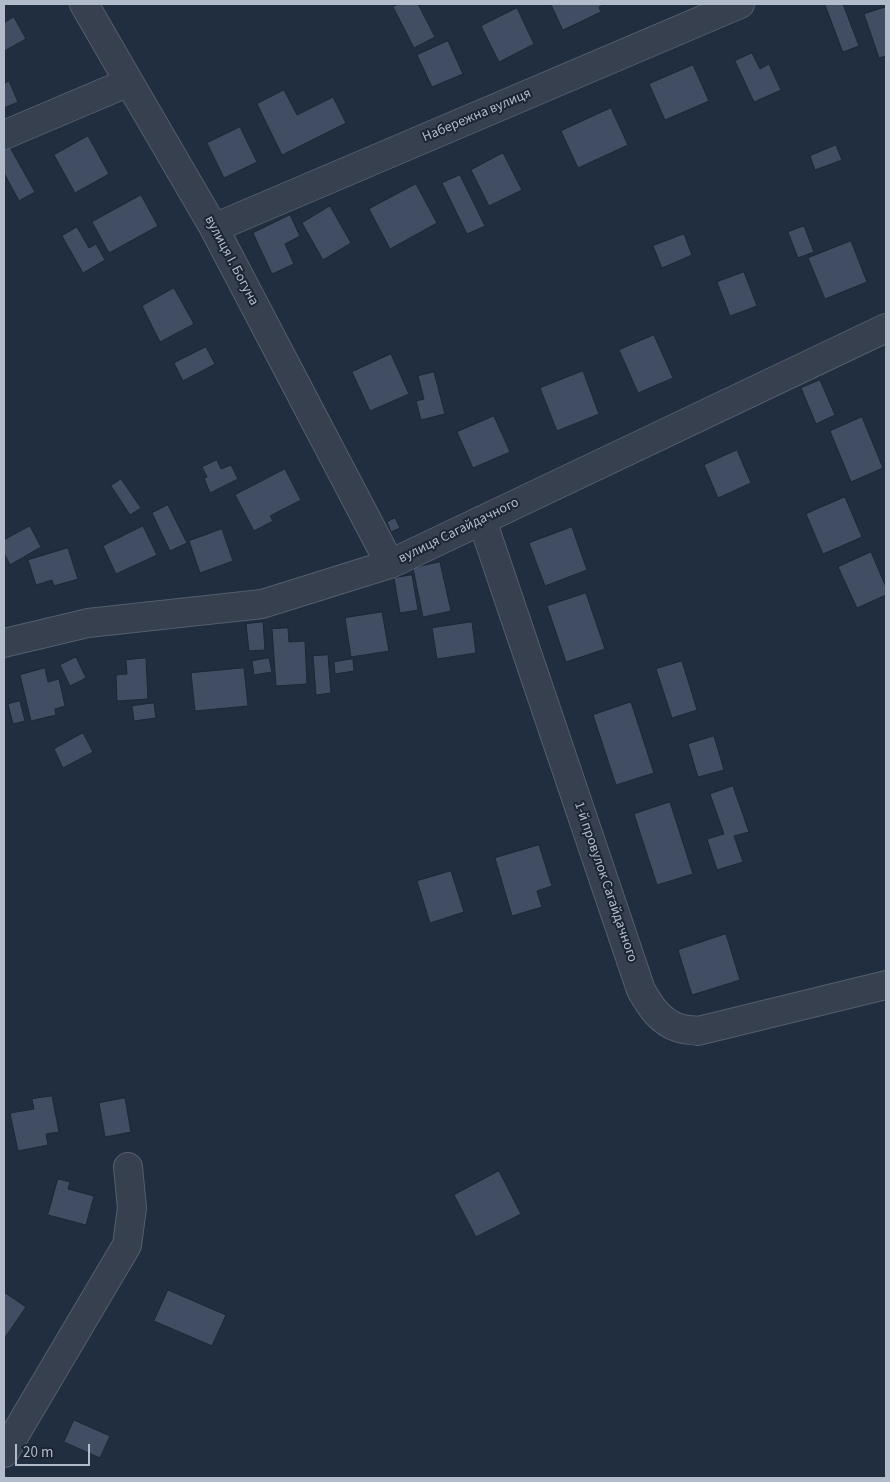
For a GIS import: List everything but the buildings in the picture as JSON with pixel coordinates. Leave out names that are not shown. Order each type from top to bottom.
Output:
[{"type":"street","name":"вулиця І. Богуна","points":[[84,4],[214,228],[390,564]]},
{"type":"street","name":"Набережна вулиця","points":[[214,228],[740,4]]},
{"type":"street","points":[[4,135],[129,82]]},
{"type":"street","name":"вулиця Сагайдачного","points":[[4,643],[88,623],[262,604],[390,564],[886,328]]},
{"type":"street","name":"1-й провулок Сагайдачного","points":[[482,520],[641,990],[650,1006],[661,1019],[678,1028],[698,1031],[886,985]]},
{"type":"street","points":[[4,1453],[127,1245],[132,1208],[128,1167]]}]
